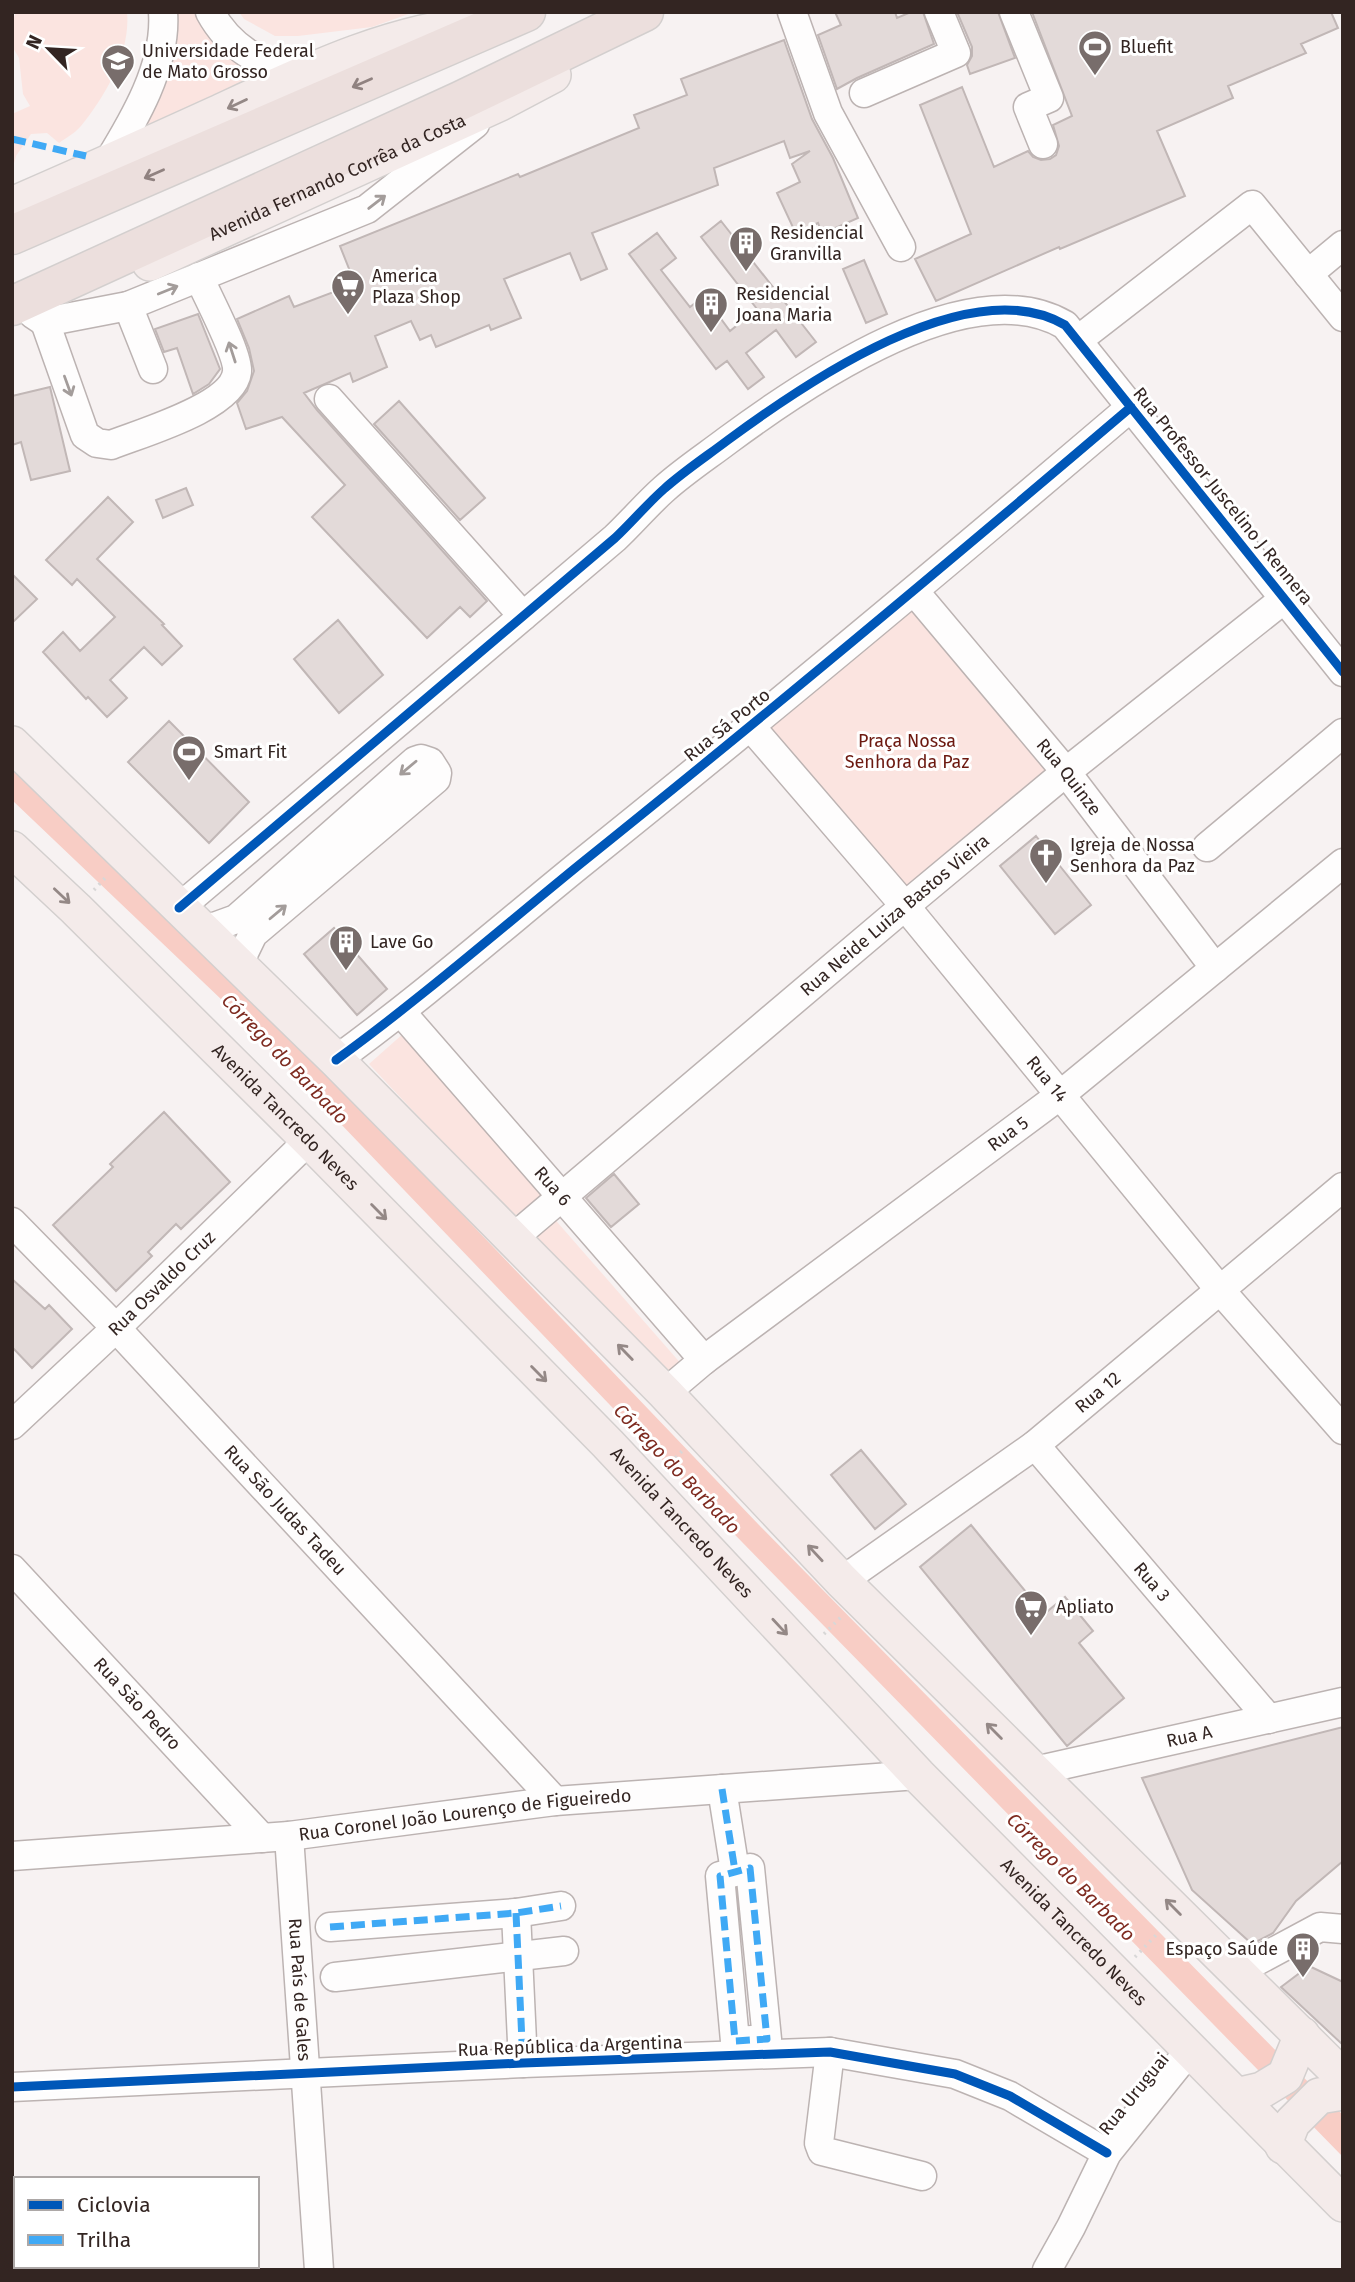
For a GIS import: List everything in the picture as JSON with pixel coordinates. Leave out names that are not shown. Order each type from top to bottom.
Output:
[{"type":"highway","name":"Avenida Fernando Corrêa da Costa","points":[[25,316],[644,12]]},
{"type":"highway","points":[[12,235],[515,17]]},
{"type":"main road","name":"Avenida Fernando Corrêa da Costa","points":[[25,316],[226,230],[500,103],[590,56],[653,12]]},
{"type":"main road","points":[[12,205],[299,76],[374,47],[418,33],[515,17]]},
{"type":"main road","points":[[12,744],[336,1060],[665,1393],[844,1597],[1035,1771],[1302,2035],[1335,2088],[1287,2135]]},
{"type":"main road","name":"Avenida Tancredo Neves","points":[[12,849],[309,1140],[608,1444],[918,1775],[1189,2050],[1261,2087],[1287,2135],[1343,2204]]},
{"type":"main road","points":[[1261,2087],[1302,2035]]},
{"type":"street","points":[[107,164],[129,128],[155,64],[163,12]]},
{"type":"street","points":[[210,12],[228,38],[244,53],[269,66],[299,76]]},
{"type":"street","points":[[792,12],[828,113],[901,247]]},
{"type":"street","points":[[864,93],[956,53],[939,12]]},
{"type":"street","points":[[1014,12],[1049,98],[1028,107],[1043,144]]},
{"type":"street","points":[[199,277],[231,347],[237,371],[230,389],[204,408],[111,445],[97,443],[85,435],[25,316],[128,306],[199,277],[368,209],[500,103]]},
{"type":"street","points":[[1078,340],[1252,205],[1343,317]]},
{"type":"street","points":[[1308,274],[1343,245]]},
{"type":"street","points":[[128,306],[153,369]]},
{"type":"street","name":"Rua Professor Juscelino J Rennera","points":[[191,919],[523,616],[615,538],[665,489],[708,455],[820,376],[892,339],[979,311],[1018,309],[1044,314],[1065,325],[1343,672]]},
{"type":"street","points":[[329,398],[523,616]]},
{"type":"street","name":"Rua Sá Porto","points":[[336,1060],[401,1013],[488,939],[751,727],[1131,407]]},
{"type":"street","name":"Rua Quinze","points":[[914,592],[1066,772],[1214,968]]},
{"type":"street","name":"Rua Neide Luiza Bastos Vieira","points":[[513,1238],[1066,772],[1284,598]]},
{"type":"street","name":"Rua 14","points":[[751,727],[905,906],[1220,1290],[1343,1430]]},
{"type":"street","points":[[1207,847],[1343,733]]},
{"type":"street","points":[[191,919],[236,919],[415,761],[421,759],[430,762],[437,773],[436,779],[253,934],[239,965]]},
{"type":"street","name":"Rua 5","points":[[665,1393],[704,1360],[1059,1096],[1343,863]]},
{"type":"street","name":"Rua 6","points":[[401,1013],[704,1360]]},
{"type":"street","name":"Rua Osvaldo Cruz","points":[[12,1425],[309,1140]]},
{"type":"street","name":"Rua 12","points":[[844,1597],[1035,1445],[1343,1187]]},
{"type":"street","name":"Rua São Judas Tadeu","points":[[12,1222],[116,1328],[555,1801]]},
{"type":"street","name":"Rua 3","points":[[1035,1445],[1269,1719]]},
{"type":"street","name":"Rua São Pedro","points":[[12,1569],[276,1837]]},
{"type":"street","name":"Rua A","points":[[1035,1771],[1343,1702]]},
{"type":"street","name":"Rua Coronel João Lourenço de Figueiredo","points":[[12,1856],[276,1837],[555,1801],[918,1775]]},
{"type":"street","points":[[722,1789],[735,1871]]},
{"type":"street","name":"Rua País de Gales","points":[[276,1837],[305,2074],[319,2270]]},
{"type":"street","points":[[750,1868],[767,2039],[735,2041],[720,1875],[735,1871],[750,1868]]},
{"type":"street","points":[[330,1927],[516,1913],[561,1906]]},
{"type":"street","points":[[516,1913],[523,2063]]},
{"type":"street","points":[[1238,1971],[1320,1927],[1343,1929]]},
{"type":"street","points":[[335,1977],[564,1951]]},
{"type":"street","name":"Rua Uruguai","points":[[1055,2266],[1107,2153],[1189,2050]]},
{"type":"street","points":[[830,2052],[819,2143],[822,2151],[922,2176]]},
{"type":"street","name":"Rua República da Argentina","points":[[12,2087],[523,2063],[830,2052],[955,2074],[1010,2096],[1107,2153]]},
{"type":"path","points":[[663,1471],[686,1447]]},
{"type":"path","points":[[821,1637],[844,1597]]},
{"type":"path","points":[[1140,1951],[1163,1927]]},
{"type":"green space","points":[[16,12],[127,12],[127,27],[121,58],[99,102],[81,126],[59,143],[47,133],[31,134],[16,156],[12,170],[12,114],[30,106],[23,94],[19,58],[12,46],[12,23]]},
{"type":"green space","points":[[173,12],[195,12],[223,50],[262,77],[136,146],[166,82],[173,51]]},
{"type":"green space","points":[[239,12],[414,12],[372,27],[298,36],[275,36],[244,19]]},
{"type":"green space","name":"Praça Nossa Senhora da Paz","points":[[911,602],[1054,774],[904,900],[761,728]]},
{"type":"green space","points":[[404,1033],[541,1196],[513,1217],[369,1064]]},
{"type":"green space","points":[[551,1215],[683,1366],[665,1380],[521,1238]]},
{"type":"water","name":"Córrego do Barbado","points":[[12,759],[348,1095],[759,1525],[1282,2057],[1343,2115],[1343,2157],[699,1498],[223,1001],[12,800]]},
{"type":"building","points":[[835,12],[895,12],[897,18],[911,12],[923,12],[934,44],[837,89],[818,35],[841,25]]},
{"type":"building","points":[[957,12],[998,12],[1015,58],[970,74],[967,65],[972,56],[972,47]]},
{"type":"building","points":[[1032,12],[1331,12],[1338,28],[1301,44],[1306,53],[1228,86],[1233,98],[1157,131],[1185,196],[936,301],[915,259],[971,234],[920,105],[962,87],[994,167],[1028,151],[1041,160],[1056,155],[1059,146],[1053,125],[1072,116]]},
{"type":"building","points":[[784,40],[812,119],[833,158],[858,218],[822,234],[818,223],[796,234],[777,193],[800,182],[792,164],[810,151],[790,158],[784,141],[714,168],[718,185],[592,233],[607,269],[581,280],[570,253],[504,279],[521,318],[491,330],[489,325],[436,347],[431,335],[420,340],[411,321],[375,336],[387,367],[353,382],[350,373],[304,393],[487,601],[470,617],[460,607],[427,638],[312,517],[345,485],[282,417],[246,429],[237,403],[247,391],[254,371],[249,348],[237,319],[289,296],[294,307],[355,284],[340,246],[639,128],[634,115],[687,95],[681,79]]},
{"type":"building","points":[[721,221],[816,342],[796,357],[776,330],[746,353],[764,377],[748,389],[727,361],[716,369],[629,254],[657,233],[676,258],[661,270],[690,307],[704,296],[730,331],[757,309],[701,237]]},
{"type":"building","points":[[864,260],[887,314],[866,323],[843,269]]},
{"type":"building","points":[[198,314],[220,369],[209,384],[193,394],[177,348],[164,352],[155,329]]},
{"type":"building","points":[[50,387],[70,471],[31,480],[21,442],[12,445],[12,396]]},
{"type":"building","points":[[399,401],[485,498],[460,520],[374,424]]},
{"type":"building","points":[[186,488],[193,505],[163,518],[156,500]]},
{"type":"building","points":[[108,497],[133,522],[97,559],[164,624],[162,625],[182,646],[162,665],[144,647],[110,680],[127,698],[107,717],[88,697],[86,699],[43,652],[63,632],[80,651],[115,617],[77,579],[72,585],[46,560]]},
{"type":"building","points":[[12,574],[37,599],[12,623]]},
{"type":"building","points":[[338,620],[383,675],[339,713],[294,659]]},
{"type":"building","name":"Smart Fit","points":[[169,721],[249,802],[209,843],[128,762]]},
{"type":"building","name":"Igreja de Nossa Senhora da Paz","points":[[1036,836],[1091,905],[1055,934],[1000,866]]},
{"type":"building","name":"Lave Go","points":[[334,928],[387,989],[357,1015],[304,954]]},
{"type":"building","points":[[164,1112],[230,1182],[181,1229],[176,1224],[148,1252],[152,1256],[116,1291],[53,1225],[113,1167],[110,1164]]},
{"type":"building","points":[[614,1174],[639,1204],[611,1227],[586,1198]]},
{"type":"building","points":[[12,1279],[45,1309],[49,1305],[72,1329],[32,1368],[12,1347]]},
{"type":"building","points":[[861,1450],[906,1504],[875,1529],[831,1475]]},
{"type":"building","name":"Apliato","points":[[971,1525],[1044,1614],[1065,1597],[1093,1631],[1079,1643],[1124,1698],[1067,1746],[920,1567]]},
{"type":"building","points":[[1343,1727],[1343,1861],[1296,1901],[1273,1933],[1252,1944],[1192,1890],[1142,1778]]},
{"type":"building","points":[[1309,1966],[1343,1982],[1343,2045],[1281,1987]]},
{"type":"marked path","points":[[12,139],[86,156]]},
{"type":"marked path","points":[[722,1789],[735,1871]]},
{"type":"marked path","points":[[750,1868],[767,2039],[735,2041],[720,1876],[750,1868]]},
{"type":"marked path","points":[[330,1927],[516,1913],[561,1906]]},
{"type":"marked path","points":[[516,1913],[523,2063]]},
{"type":"cycle path","points":[[179,908],[615,538],[672,482],[696,464],[760,417],[843,364],[889,340],[936,322],[983,311],[1026,312],[1065,325],[1343,672]]},
{"type":"cycle path","points":[[336,1060],[428,989],[788,695],[1131,407]]},
{"type":"cycle path","points":[[12,2087],[523,2063],[830,2052],[955,2074],[1010,2096],[1107,2153]]},
{"type":"place","name":"Bluefit","points":[[1095,77]]},
{"type":"place","name":"Universidade Federal de Mato Grosso","points":[[118,91]]},
{"type":"place","name":"Residencial Granvilla","points":[[746,273]]},
{"type":"place","name":"America Plaza Shop","points":[[348,316]]},
{"type":"place","name":"Residencial Joana Maria","points":[[711,334]]},
{"type":"place","name":"Smart Fit","points":[[189,782]]},
{"type":"place","name":"Igreja de Nossa Senhora da Paz","points":[[1046,885]]},
{"type":"place","name":"Lave Go","points":[[346,972]]},
{"type":"place","name":"Apliato","points":[[1031,1637]]},
{"type":"place","name":"Espaço Saúde","points":[[1303,1979]]}]
